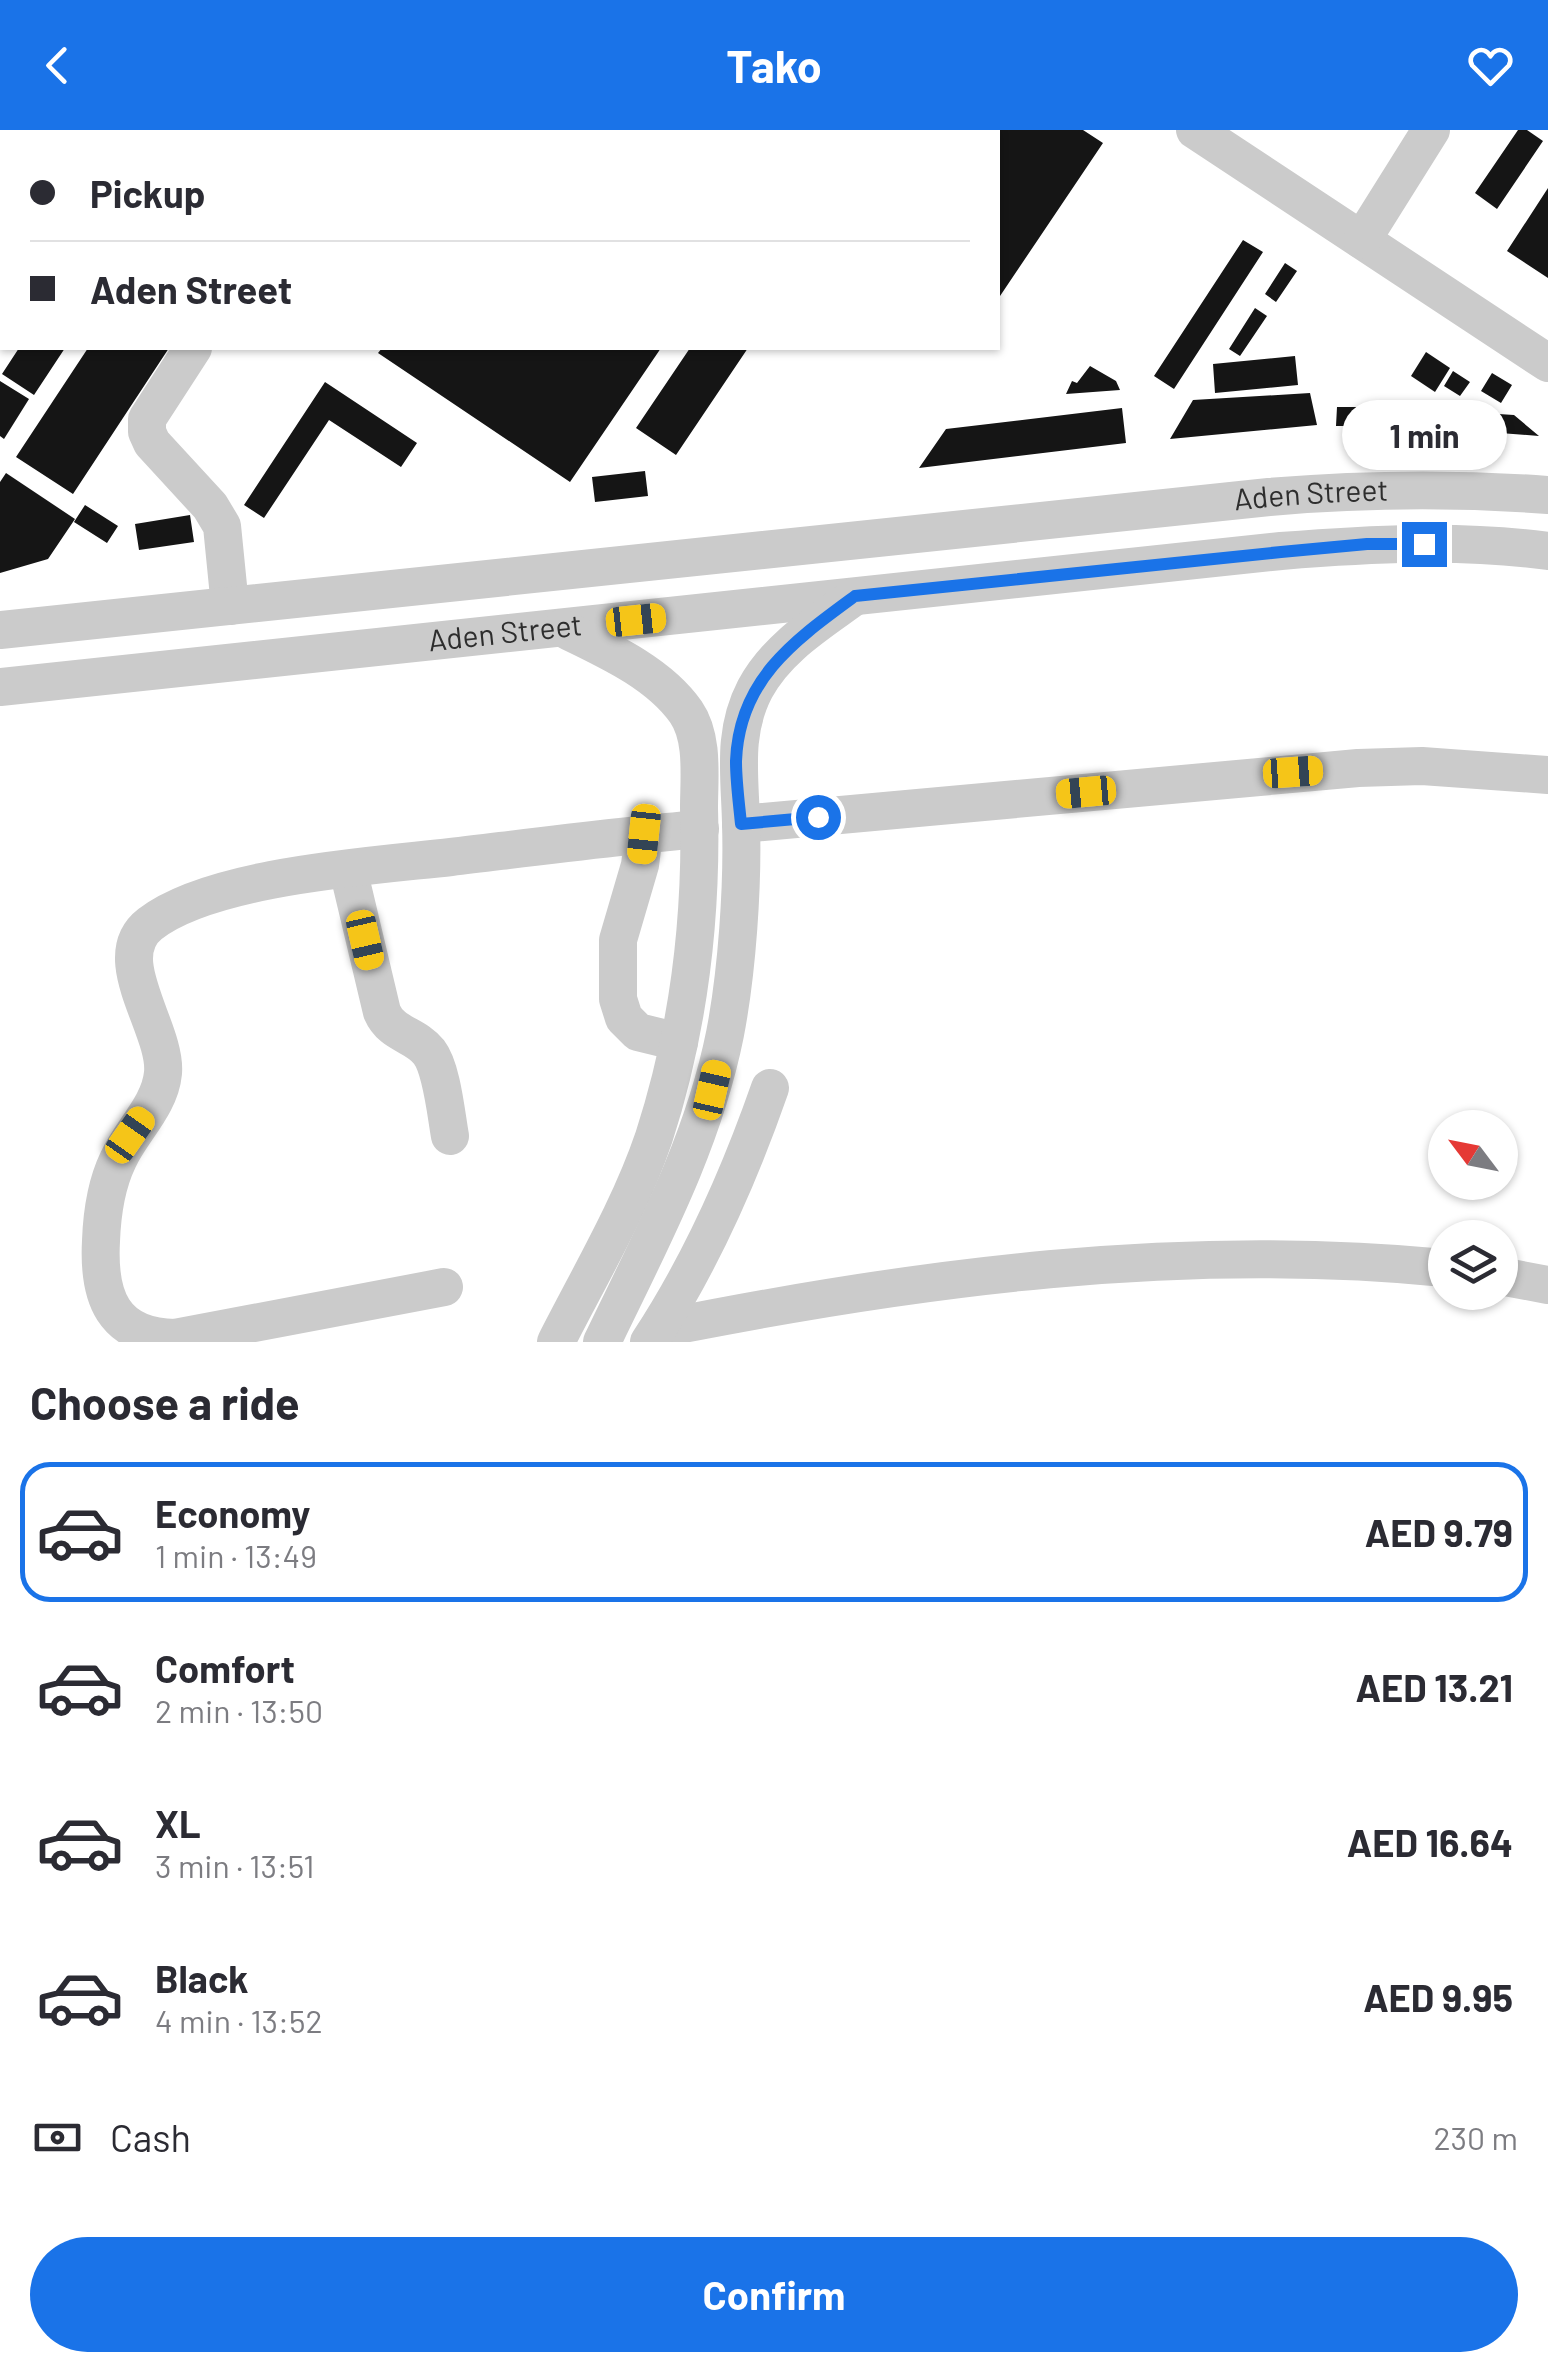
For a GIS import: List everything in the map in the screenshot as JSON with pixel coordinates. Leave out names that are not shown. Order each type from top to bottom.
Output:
[{"type":"street","points":[[1196,130],[1548,363]]},
{"type":"street","points":[[1362,240],[1431,130]]},
{"type":"street","points":[[193,350],[147,419],[147,432],[152,443],[210,506],[222,526],[230,606]]},
{"type":"street","name":"Aden Street","points":[[0,630],[1268,497],[1462,488],[1548,495]]},
{"type":"street","name":"Aden Street","points":[[0,687],[1367,544],[1453,544],[1548,551]]},
{"type":"street","points":[[602,1342],[679,1183],[712,1090],[733,976],[741,824],[736,760],[743,721],[755,690],[774,662],[798,638],[855,596]]},
{"type":"street","points":[[556,1342],[653,1138],[679,1042],[693,956],[700,829],[697,733],[686,712],[666,690],[620,657],[562,628]]},
{"type":"street","points":[[741,824],[1358,768],[1470,768],[1548,775]]},
{"type":"street","points":[[444,1287],[175,1338],[160,1338],[130,1327],[111,1309],[100,1282],[107,1189],[130,1135],[156,1099],[163,1072],[160,1044],[134,968],[140,935],[158,919],[228,891],[348,869],[700,829]]},
{"type":"street","points":[[644,834],[640,864],[618,940],[618,999],[624,1018],[638,1032],[679,1042]]},
{"type":"street","points":[[348,869],[382,1012],[392,1029],[422,1046],[432,1057],[450,1136]]},
{"type":"street","points":[[653,1335],[704,1249],[732,1189],[770,1088]]},
{"type":"street","points":[[653,1335],[873,1288],[1092,1266],[1239,1258],[1361,1260],[1428,1266]]},
{"type":"street","points":[[1518,1280],[1548,1286]]},
{"type":"building","points":[[1000,130],[1083,130],[1103,143],[1000,296]]},
{"type":"building","points":[[1518,130],[1527,130],[1543,141],[1497,209],[1475,193]]},
{"type":"building","points":[[1548,188],[1548,278],[1507,251]]},
{"type":"building","points":[[1243,240],[1263,252],[1174,389],[1154,376]]},
{"type":"building","points":[[1285,263],[1297,271],[1276,302],[1265,294]]},
{"type":"building","points":[[1255,308],[1267,316],[1240,356],[1229,349]]},
{"type":"building","points":[[18,350],[64,350],[34,395],[2,374]]},
{"type":"building","points":[[87,350],[168,350],[73,494],[16,457]]},
{"type":"building","points":[[380,350],[660,350],[570,482],[378,353]]},
{"type":"building","points":[[689,350],[747,350],[676,455],[636,428]]},
{"type":"building","points":[[1426,352],[1450,368],[1435,392],[1411,376]]},
{"type":"building","points":[[1295,356],[1298,385],[1215,393],[1213,364]]},
{"type":"building","points":[[1090,366],[1116,381],[1120,390],[1066,394],[1072,381],[1077,383]]},
{"type":"building","points":[[1453,371],[1470,382],[1460,396],[1444,386]]},
{"type":"building","points":[[1492,373],[1512,385],[1501,403],[1481,391]]},
{"type":"building","points":[[0,381],[29,399],[4,439],[0,436]]},
{"type":"building","points":[[325,382],[417,443],[401,467],[329,420],[264,518],[244,505]]},
{"type":"building","points":[[1310,393],[1317,425],[1170,439],[1193,400]]},
{"type":"building","points":[[1418,404],[1419,420],[1402,421],[1400,406]]},
{"type":"building","points":[[1337,407],[1366,407],[1366,426],[1336,426]]},
{"type":"building","points":[[1122,408],[1126,443],[919,468],[946,429]]},
{"type":"building","points":[[1421,409],[1514,415],[1539,436],[1422,427]]},
{"type":"building","points":[[645,471],[648,496],[595,502],[592,477]]},
{"type":"building","points":[[6,473],[75,519],[48,559],[0,573],[0,482]]},
{"type":"building","points":[[85,505],[118,526],[107,543],[74,522]]},
{"type":"building","points":[[190,515],[194,542],[139,550],[135,524]]},
{"type":"route","points":[[818,817],[741,824],[736,760],[743,721],[755,690],[774,662],[798,638],[855,596],[1367,544],[1424,544]]}]
